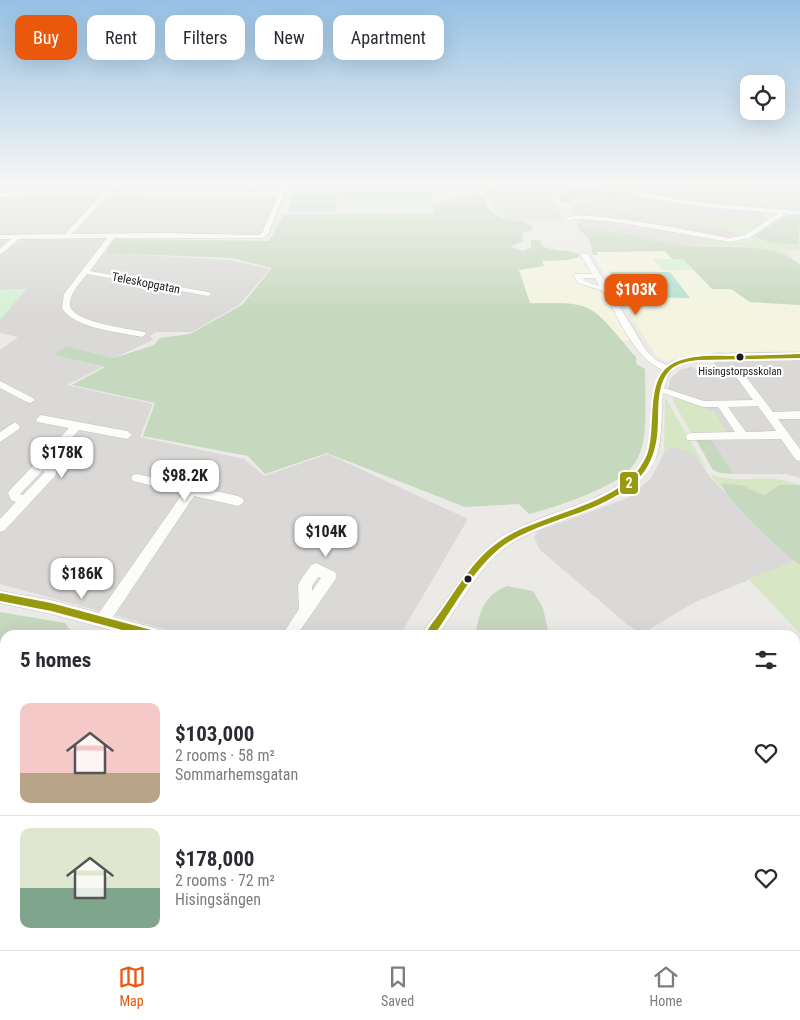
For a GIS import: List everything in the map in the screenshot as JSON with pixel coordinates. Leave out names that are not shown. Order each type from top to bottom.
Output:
[{"type":"street","points":[[66,236],[74,227]]},
{"type":"street","points":[[0,237],[264,236],[268,227]]},
{"type":"street","points":[[655,227],[730,240],[747,237],[762,227]]},
{"type":"street","points":[[112,236],[66,300],[66,310],[71,315],[86,321],[142,334]]},
{"type":"street","points":[[0,253],[17,237]]},
{"type":"street","points":[[584,254],[643,352],[653,362],[668,369]]},
{"type":"street","name":"Teleskopgatan","points":[[85,272],[208,294]]},
{"type":"street","points":[[597,276],[578,276],[582,283],[606,290]]},
{"type":"street","points":[[433,630],[499,545],[544,522],[616,494],[629,486],[650,460],[655,436],[660,384],[662,375],[668,369],[687,360],[710,357],[800,356]]},
{"type":"street","points":[[736,370],[800,457]]},
{"type":"street","points":[[0,384],[30,400]]},
{"type":"street","points":[[666,391],[700,403],[760,403]]},
{"type":"street","points":[[721,404],[743,436]]},
{"type":"street","points":[[770,416],[800,415]]},
{"type":"street","points":[[40,419],[127,436]]},
{"type":"street","points":[[0,438],[15,426]]},
{"type":"street","points":[[0,527],[26,500],[15,497],[14,492],[78,426]]},
{"type":"street","points":[[691,437],[784,435]]},
{"type":"street","points":[[137,478],[238,501]]},
{"type":"street","points":[[103,620],[191,490]]},
{"type":"street","points":[[0,597],[103,620],[138,630]]},
{"type":"street","points":[[292,630],[306,610]]},
{"type":"shaded area","points":[[0,227],[273,227],[269,236],[117,234],[104,253],[230,260],[270,269],[239,305],[192,332],[156,332],[150,336],[153,340],[114,358],[66,346],[55,355],[103,367],[67,385],[153,404],[140,437],[244,459],[264,476],[328,454],[468,519],[403,630],[169,630],[0,584],[0,350],[18,337],[0,333],[0,320],[26,289],[0,290]]},
{"type":"shaded area","points":[[276,227],[533,227],[532,230],[522,233],[523,241],[510,247],[523,251],[531,248],[531,240],[540,240],[542,246],[546,248],[578,254],[579,257],[568,260],[542,261],[544,266],[519,270],[530,303],[561,303],[577,305],[591,310],[608,325],[636,357],[636,364],[645,369],[644,434],[637,460],[622,476],[597,490],[529,514],[519,504],[465,507],[327,453],[265,474],[248,456],[143,436],[155,403],[72,385],[105,367],[54,355],[66,346],[114,358],[154,345],[160,338],[190,334],[242,305],[272,268],[232,258],[105,253],[114,239],[269,241]]},
{"type":"shaded area","points":[[646,227],[710,239],[710,241],[679,245],[630,235],[578,228]]},
{"type":"shaded area","points":[[659,227],[726,227],[745,235],[733,239]]},
{"type":"shaded area","points":[[767,227],[800,227],[799,244],[770,243],[754,236]]},
{"type":"shaded area","points":[[578,228],[625,234],[681,245],[743,247],[775,252],[788,257],[800,265],[800,305],[750,302],[731,289],[712,289],[683,259],[672,259],[665,251],[597,252],[597,255],[593,255],[589,239]]},
{"type":"shaded area","name":"Hisingstorpsskolan","points":[[665,251],[683,259],[712,289],[731,289],[750,302],[800,305],[800,351],[717,352],[666,361],[656,356],[593,255],[597,255],[596,252]]},
{"type":"shaded area","points":[[579,257],[586,263],[582,264],[584,268],[590,269],[593,273],[577,274],[583,285],[604,293],[632,340],[619,340],[569,304],[530,303],[519,270],[544,266],[542,261],[568,260]]},
{"type":"shaded area","points":[[800,360],[800,478],[786,474],[734,474],[711,439],[730,438],[714,412],[707,411],[699,401],[668,389],[670,379],[680,370],[691,367],[700,371],[711,369],[716,361]]},
{"type":"shaded area","points":[[695,438],[711,439],[734,474],[720,473],[713,470]]},
{"type":"shaded area","points":[[671,447],[690,451],[696,456],[710,477],[794,561],[693,603],[648,630],[636,630],[539,549],[534,536],[539,531],[630,497],[651,478],[664,453]]},
{"type":"shaded area","points":[[721,483],[741,485],[764,495],[779,485],[800,485],[800,565],[743,512],[724,490]]},
{"type":"shaded area","points":[[507,586],[533,591],[543,608],[548,630],[476,630],[484,605],[499,590]]},
{"type":"shaded area","points":[[0,612],[65,623],[70,630],[0,630]]},
{"type":"green space","points":[[715,227],[757,227],[745,235]]},
{"type":"green space","points":[[754,236],[760,240],[800,243],[800,250],[786,251],[793,258],[745,247],[679,245],[710,241],[710,239],[733,242],[746,241]]},
{"type":"green space","points":[[653,259],[683,259],[693,270],[662,270]]},
{"type":"green space","points":[[610,272],[670,272],[690,298],[624,297]]},
{"type":"green space","points":[[26,289],[0,320],[0,290]]},
{"type":"green space","points":[[676,396],[703,406],[707,411],[714,412],[728,435],[698,435],[691,433],[673,401],[672,398]]},
{"type":"green space","points":[[665,397],[708,471],[696,457],[682,449],[672,447],[664,453]]},
{"type":"green space","points":[[709,473],[724,478],[777,479],[800,485],[779,485],[764,495],[741,485],[721,483],[722,488]]},
{"type":"green space","points":[[794,561],[800,565],[800,630],[797,630],[748,579]]},
{"type":"transit line","name":"2","points":[[432,630],[472,573],[502,543],[534,526],[587,507],[619,490],[634,479],[645,466],[651,452],[657,394],[660,381],[670,367],[698,358],[800,356]]},
{"type":"transit line","name":"2","points":[[0,597],[51,607],[136,630]]},
{"type":"place","name":"Hisingstorpsskolan","points":[[740,357]]}]
